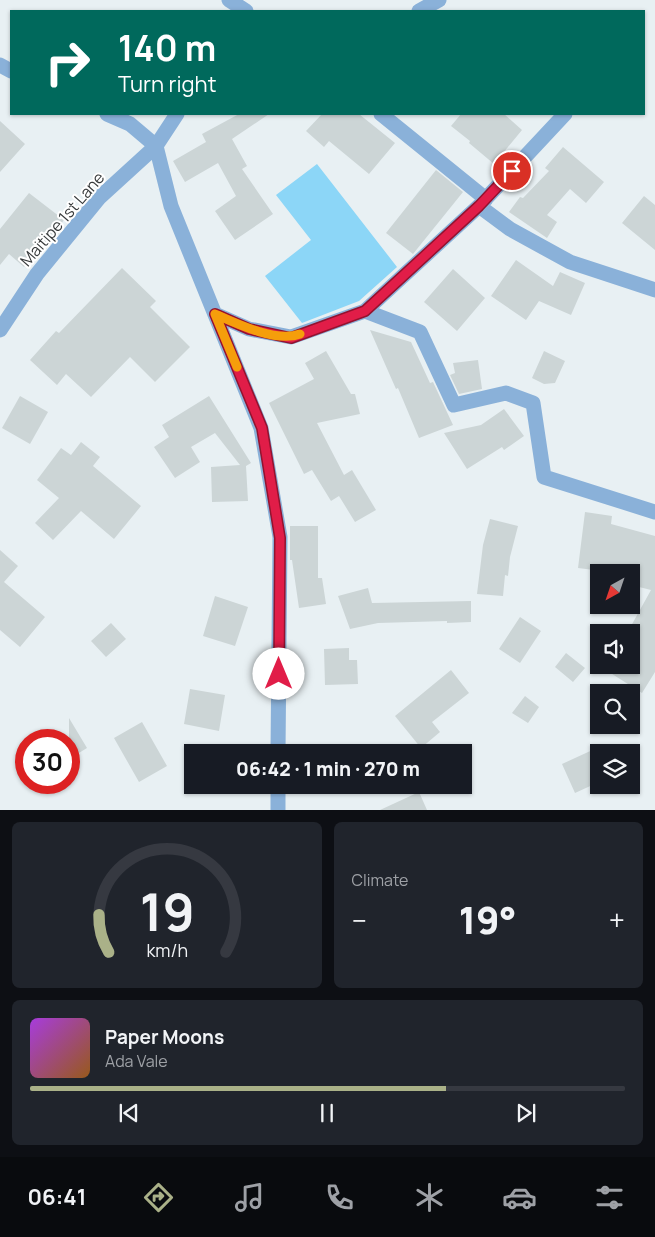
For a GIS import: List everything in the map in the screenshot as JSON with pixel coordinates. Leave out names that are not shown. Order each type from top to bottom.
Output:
[{"type":"street","points":[[228,0],[245,8]]},
{"type":"street","points":[[421,10],[439,0]]},
{"type":"street","points":[[110,115],[130,124],[156,146],[171,206],[262,428],[280,538],[278,744]]},
{"type":"street","name":"Maitipe 1st Lane","points":[[0,330],[37,274],[99,198],[156,146],[176,115]]},
{"type":"street","points":[[382,115],[510,229],[570,262],[655,290]]},
{"type":"street","points":[[215,314],[249,329],[291,338],[365,311],[482,203],[564,115]]},
{"type":"street","points":[[365,311],[420,332],[454,405],[506,393],[533,403],[544,477],[655,512]]},
{"type":"street","points":[[278,794],[278,810]]},
{"type":"shaded area","points":[[317,164],[397,267],[359,301],[302,323],[265,276],[311,240],[276,195]]},
{"type":"building","points":[[237,115],[268,115],[232,139],[247,166],[242,169],[273,214],[235,240],[215,211],[236,196],[218,163],[185,182],[173,161],[206,142],[202,134]]},
{"type":"building","points":[[321,115],[360,115],[395,143],[369,174],[329,141],[324,147],[306,131]]},
{"type":"building","points":[[460,115],[505,115],[522,130],[494,164],[451,126]]},
{"type":"building","points":[[0,121],[25,144],[0,172]]},
{"type":"building","points":[[563,147],[604,182],[586,203],[570,189],[547,215],[557,222],[547,238],[509,212],[520,197],[523,198],[549,171],[545,168]]},
{"type":"building","points":[[436,170],[463,192],[413,254],[386,233]]},
{"type":"building","points":[[29,193],[64,220],[24,267],[9,254],[0,265],[0,229]]},
{"type":"building","points":[[644,196],[655,205],[655,250],[622,223]]},
{"type":"building","points":[[516,260],[553,286],[560,272],[585,283],[571,315],[539,301],[526,320],[491,296]]},
{"type":"building","points":[[122,268],[156,301],[150,307],[190,347],[155,382],[130,357],[91,397],[66,374],[57,385],[30,360],[56,331],[59,333]]},
{"type":"building","points":[[453,269],[485,298],[457,331],[424,302]]},
{"type":"building","points":[[370,330],[411,342],[430,383],[433,382],[453,425],[419,438],[398,388],[396,389]]},
{"type":"building","points":[[326,351],[351,394],[355,394],[360,414],[317,423],[344,475],[352,470],[376,510],[355,522],[339,496],[331,501],[312,470],[304,474],[269,403],[314,379],[305,363]]},
{"type":"building","points":[[544,351],[565,361],[555,383],[544,384],[532,378]]},
{"type":"building","points":[[478,360],[482,389],[459,394],[450,375],[455,373],[453,363]]},
{"type":"building","points":[[20,396],[48,412],[30,444],[2,428]]},
{"type":"building","points":[[209,396],[251,463],[246,466],[248,501],[212,502],[211,467],[240,465],[215,433],[191,447],[200,462],[175,478],[154,447],[169,437],[162,425]]},
{"type":"building","points":[[504,409],[524,436],[504,450],[502,447],[467,469],[444,433],[481,425]]},
{"type":"building","points":[[81,442],[100,457],[93,466],[141,506],[114,539],[81,511],[53,540],[35,523],[59,498],[37,480],[61,448],[71,455]]},
{"type":"building","points":[[585,512],[612,516],[611,524],[655,536],[655,672],[642,693],[640,692],[640,684],[628,684],[612,674],[640,674],[640,624],[632,624],[638,614],[640,614],[640,610],[651,590],[640,587],[640,564],[590,564],[590,570],[578,568]]},
{"type":"building","points":[[490,519],[518,526],[510,557],[508,576],[505,575],[503,596],[477,594],[483,545]]},
{"type":"building","points":[[290,526],[318,526],[318,578],[322,578],[326,604],[299,608],[292,560],[290,560]]},
{"type":"building","points":[[0,550],[18,566],[4,582],[45,617],[20,647],[0,630]]},
{"type":"building","points":[[368,588],[372,603],[471,601],[471,622],[378,623],[350,629],[338,596]]},
{"type":"building","points":[[215,596],[248,607],[235,646],[203,636]]},
{"type":"building","points":[[520,617],[541,631],[520,663],[499,649]]},
{"type":"building","points":[[111,623],[126,639],[106,657],[91,641]]},
{"type":"building","points":[[349,648],[349,660],[357,660],[358,684],[325,685],[324,649]]},
{"type":"building","points":[[566,653],[585,668],[573,682],[555,667]]},
{"type":"building","points":[[451,670],[469,693],[432,722],[440,732],[426,744],[418,744],[395,716]]},
{"type":"building","points":[[190,689],[225,695],[219,731],[184,724]]},
{"type":"building","points":[[525,696],[539,707],[528,723],[512,713]]},
{"type":"building","points":[[69,718],[76,729],[69,729]]},
{"type":"building","points":[[142,722],[167,766],[139,782],[114,738]]},
{"type":"building","points":[[80,736],[87,748],[80,752]]},
{"type":"building","points":[[590,751],[590,786],[575,793],[562,764]]},
{"type":"building","points":[[415,794],[420,794],[427,810],[380,810]]},
{"type":"slow traffic","points":[[237,367],[215,314],[249,329],[291,338],[300,334]]},
{"type":"route","points":[[279,674],[280,538],[262,428],[215,314],[249,329],[291,338],[365,311],[479,206],[512,171]]}]
